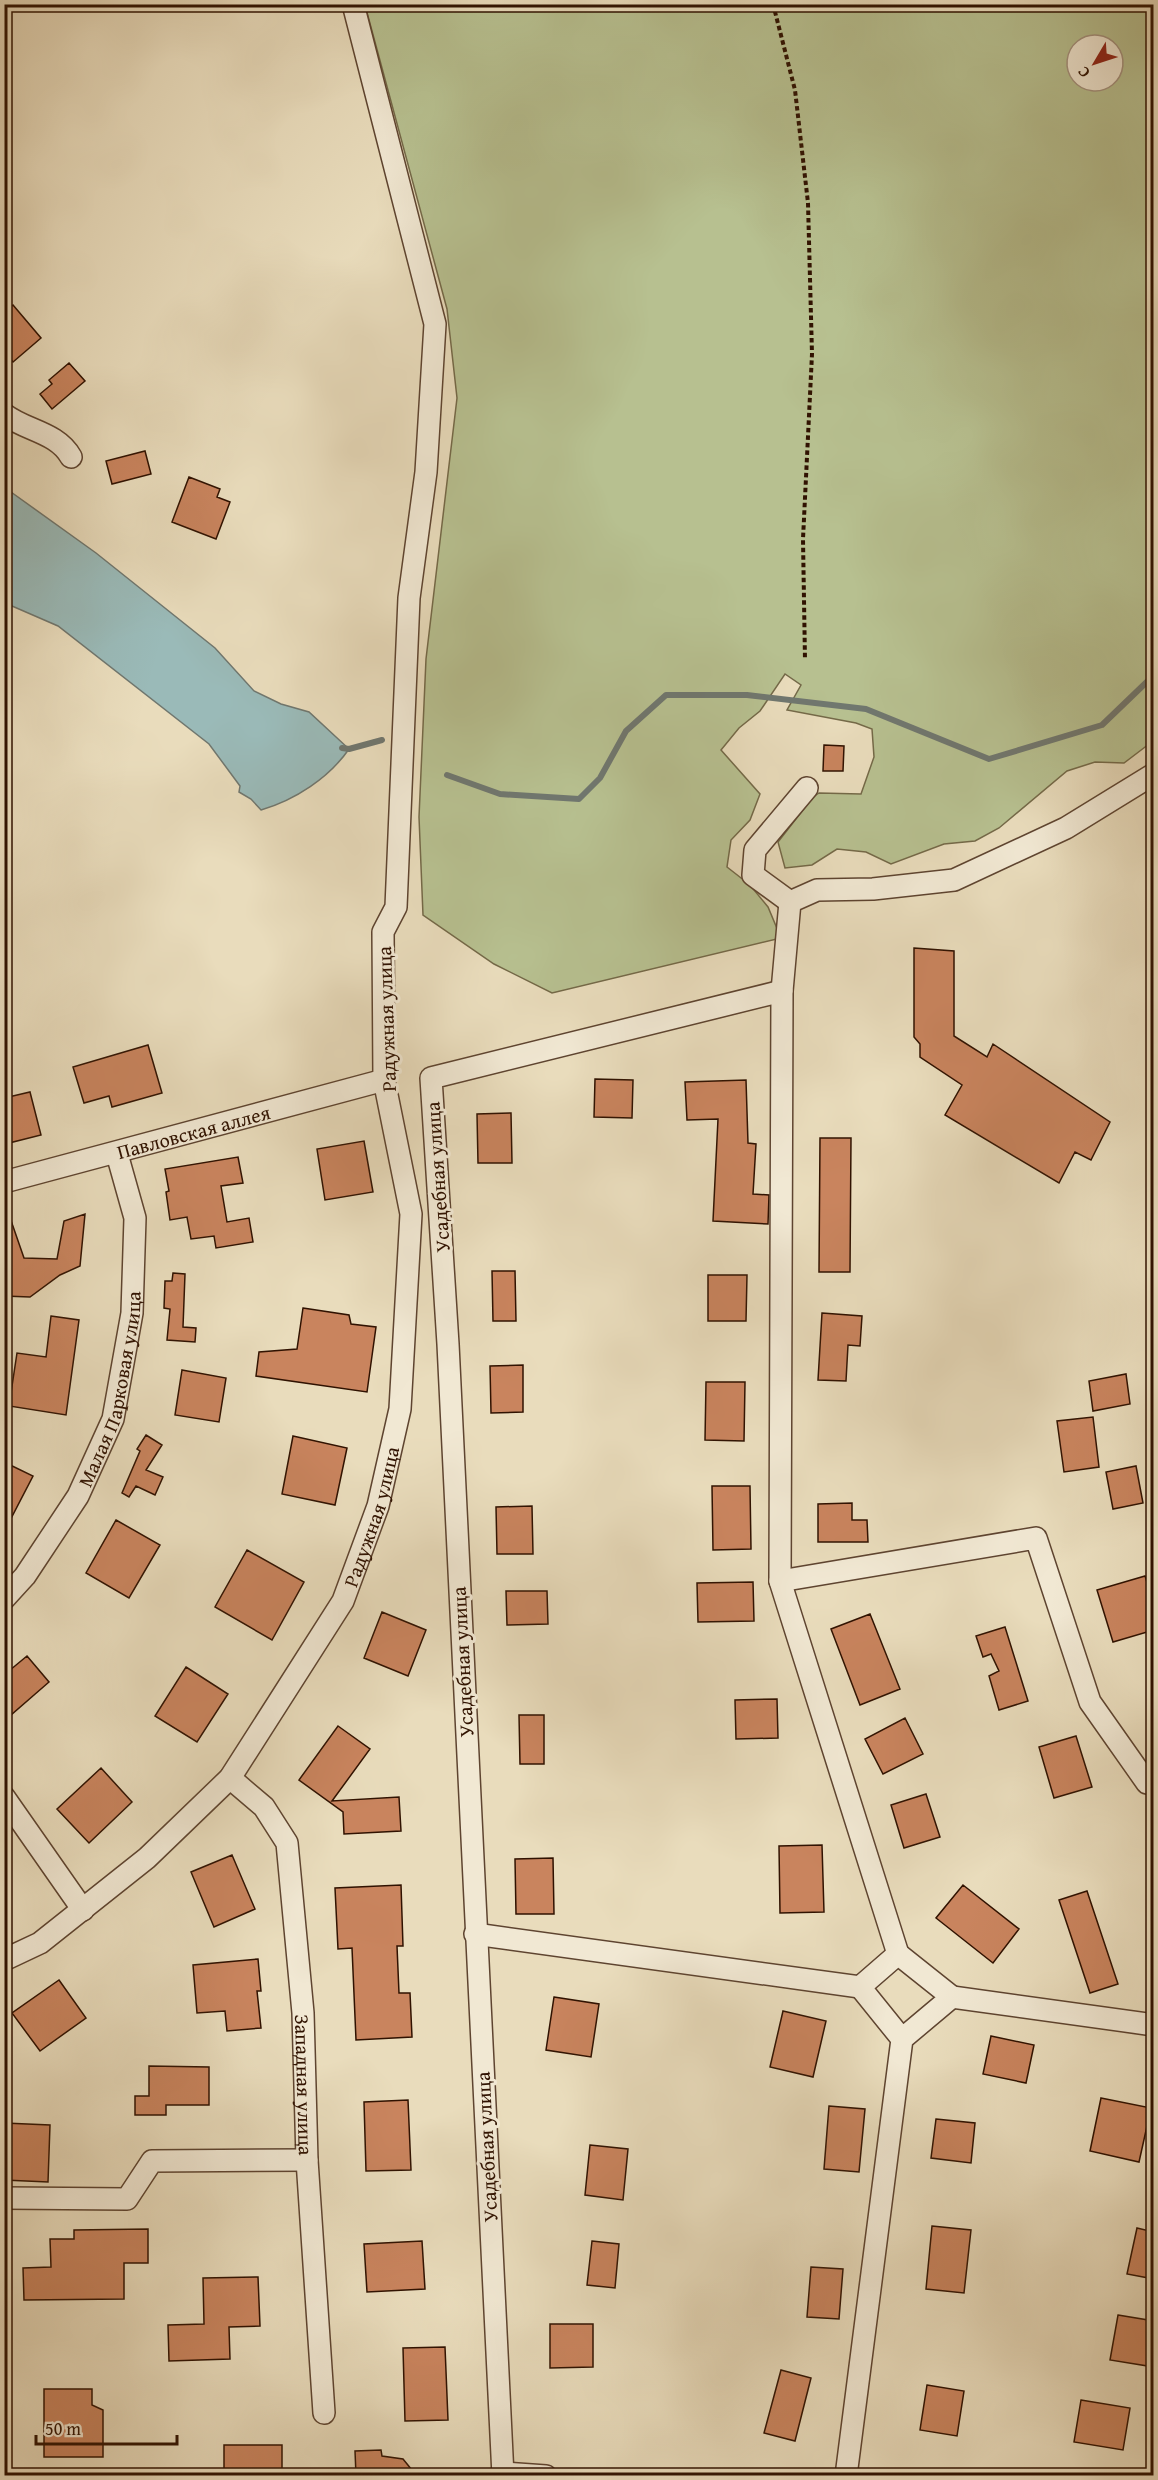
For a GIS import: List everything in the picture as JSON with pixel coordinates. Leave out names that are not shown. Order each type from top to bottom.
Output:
[{"type":"street","name":"Радужная улица","points":[[4,1960],[40,1943],[83,1910],[147,1858],[230,1778],[343,1601],[378,1506],[400,1409],[411,1214],[384,1080],[384,932],[396,907],[409,598],[426,472],[435,324],[352,4]]},
{"type":"street","points":[[4,414],[17,424],[56,440],[65,447],[71,457]]},
{"type":"street","points":[[790,902],[817,890],[873,889],[954,880],[1066,828],[1154,774]]},
{"type":"street","points":[[790,902],[753,875],[755,850],[807,788]]},
{"type":"street","points":[[790,902],[782,991],[780,1581],[898,1954],[952,1997],[1154,2025]]},
{"type":"street","name":"Усадебная улица","points":[[503,2474],[448,1344],[431,1078],[782,991]]},
{"type":"street","name":"Павловская аллея","points":[[4,1182],[117,1154],[384,1080]]},
{"type":"street","name":"Малая Парковая улица","points":[[4,1599],[25,1576],[78,1496],[113,1419],[132,1313],[135,1218],[117,1154]]},
{"type":"street","points":[[780,1581],[1036,1538],[1090,1702],[1147,1783]]},
{"type":"street","name":"Западная улица","points":[[230,1778],[264,1807],[287,1843],[303,2013],[307,2160],[324,2413]]},
{"type":"street","points":[[4,1797],[83,1910]]},
{"type":"street","points":[[475,1934],[860,1987],[902,2039]]},
{"type":"street","points":[[860,1987],[898,1954]]},
{"type":"street","points":[[846,2475],[902,2039],[952,1997]]},
{"type":"street","points":[[4,2198],[128,2199],[152,2162],[307,2160]]},
{"type":"street","points":[[503,2474],[546,2475]]},
{"type":"path","points":[[773,4],[795,90],[808,203],[812,354],[803,539],[805,660]]},
{"type":"green space","points":[[365,5],[1153,5],[1153,741],[1124,763],[1095,762],[1067,771],[999,828],[975,841],[944,844],[891,864],[866,852],[837,849],[812,865],[785,868],[778,842],[813,797],[819,793],[861,794],[874,757],[872,729],[856,723],[787,710],[801,685],[785,674],[760,711],[739,728],[721,750],[760,794],[750,820],[731,840],[727,867],[750,885],[768,907],[781,938],[552,993],[494,964],[423,915],[419,817],[426,659],[457,398],[447,309]]},
{"type":"water","points":[[4,487],[96,553],[215,648],[254,691],[281,704],[309,712],[349,749],[341,760],[299,794],[261,810],[251,799],[239,792],[240,786],[209,744],[58,626],[5,603]]},
{"type":"building","points":[[13,305],[41,338],[13,362],[4,352],[4,312]]},
{"type":"building","points":[[69,363],[85,381],[52,409],[40,394],[52,384],[49,380]]},
{"type":"building","points":[[145,451],[151,474],[112,484],[106,461]]},
{"type":"building","points":[[189,477],[220,489],[217,497],[230,502],[216,539],[172,522]]},
{"type":"building","points":[[824,745],[844,746],[843,771],[823,771]]},
{"type":"building","points":[[914,948],[954,951],[954,1036],[987,1057],[993,1044],[1110,1122],[1091,1160],[1075,1152],[1059,1183],[945,1115],[962,1085],[920,1057],[920,1044],[914,1037]]},
{"type":"building","points":[[148,1045],[162,1093],[112,1107],[109,1096],[84,1103],[73,1067]]},
{"type":"building","points":[[595,1079],[633,1080],[632,1118],[594,1117]]},
{"type":"building","points":[[746,1080],[748,1143],[756,1144],[753,1194],[769,1195],[768,1224],[713,1221],[718,1119],[687,1120],[685,1082]]},
{"type":"building","points":[[30,1092],[41,1135],[9,1143],[4,1126],[4,1098]]},
{"type":"building","points":[[511,1113],[512,1163],[478,1163],[477,1114]]},
{"type":"building","points":[[820,1138],[851,1138],[850,1272],[819,1272]]},
{"type":"building","points":[[364,1141],[373,1192],[325,1200],[317,1149]]},
{"type":"building","points":[[238,1157],[243,1183],[221,1186],[227,1222],[249,1218],[253,1242],[216,1248],[214,1236],[191,1239],[187,1217],[170,1220],[166,1192],[169,1191],[165,1169]]},
{"type":"building","points":[[4,1209],[7,1209],[24,1258],[57,1259],[64,1221],[85,1214],[80,1266],[60,1275],[30,1297],[4,1296]]},
{"type":"building","points":[[492,1271],[515,1271],[516,1321],[493,1321]]},
{"type":"building","points":[[173,1273],[185,1274],[183,1327],[196,1328],[195,1342],[167,1340],[170,1309],[164,1308],[165,1281],[172,1281]]},
{"type":"building","points":[[708,1275],[747,1275],[746,1321],[708,1321]]},
{"type":"building","points":[[303,1308],[349,1315],[351,1324],[376,1327],[367,1392],[256,1376],[259,1352],[297,1349]]},
{"type":"building","points":[[822,1313],[862,1316],[860,1346],[848,1345],[846,1381],[818,1380]]},
{"type":"building","points":[[51,1316],[79,1320],[66,1415],[9,1406],[17,1353],[46,1357]]},
{"type":"building","points":[[523,1365],[523,1412],[491,1413],[490,1366]]},
{"type":"building","points":[[182,1370],[226,1378],[219,1422],[175,1415]]},
{"type":"building","points":[[1126,1374],[1130,1404],[1093,1411],[1089,1381]]},
{"type":"building","points":[[706,1382],[745,1382],[744,1441],[705,1440]]},
{"type":"building","points":[[1093,1417],[1099,1467],[1064,1472],[1057,1421]]},
{"type":"building","points":[[146,1435],[162,1445],[146,1470],[163,1477],[155,1495],[136,1486],[129,1497],[122,1493],[140,1451],[137,1449]]},
{"type":"building","points":[[293,1436],[347,1448],[335,1505],[282,1494]]},
{"type":"building","points":[[4,1462],[33,1476],[4,1532]]},
{"type":"building","points":[[1136,1466],[1143,1503],[1113,1509],[1106,1472]]},
{"type":"building","points":[[712,1486],[750,1486],[751,1549],[713,1550]]},
{"type":"building","points":[[852,1503],[852,1520],[867,1520],[868,1542],[818,1542],[818,1504]]},
{"type":"building","points":[[532,1506],[533,1554],[497,1554],[496,1507]]},
{"type":"building","points":[[116,1520],[160,1545],[129,1598],[86,1573]]},
{"type":"building","points":[[247,1550],[304,1582],[272,1640],[215,1607]]},
{"type":"building","points":[[1145,1576],[1154,1604],[1154,1630],[1113,1642],[1097,1590]]},
{"type":"building","points":[[753,1582],[754,1621],[698,1622],[697,1583]]},
{"type":"building","points":[[506,1591],[547,1591],[548,1624],[507,1625]]},
{"type":"building","points":[[382,1612],[426,1630],[408,1676],[364,1658]]},
{"type":"building","points":[[870,1614],[900,1689],[860,1705],[831,1629]]},
{"type":"building","points":[[1005,1627],[1028,1701],[999,1710],[989,1676],[999,1671],[991,1654],[983,1657],[976,1636]]},
{"type":"building","points":[[27,1656],[49,1682],[4,1721],[4,1675]]},
{"type":"building","points":[[186,1667],[228,1694],[197,1742],[155,1716]]},
{"type":"building","points":[[777,1699],[778,1738],[736,1739],[735,1700]]},
{"type":"building","points":[[519,1715],[544,1715],[544,1764],[520,1764]]},
{"type":"building","points":[[905,1718],[923,1754],[883,1774],[865,1739]]},
{"type":"building","points":[[338,1726],[370,1749],[332,1801],[399,1797],[401,1831],[344,1834],[343,1812],[299,1780]]},
{"type":"building","points":[[1076,1736],[1092,1787],[1054,1798],[1039,1747]]},
{"type":"building","points":[[101,1768],[132,1802],[89,1843],[57,1809]]},
{"type":"building","points":[[926,1794],[940,1837],[904,1848],[891,1805]]},
{"type":"building","points":[[822,1845],[824,1912],[780,1913],[779,1846]]},
{"type":"building","points":[[232,1855],[255,1909],[214,1927],[191,1872]]},
{"type":"building","points":[[553,1858],[554,1914],[516,1914],[515,1859]]},
{"type":"building","points":[[401,1885],[403,1946],[397,1946],[399,1993],[410,1993],[412,2037],[356,2040],[352,1948],[338,1949],[335,1888]]},
{"type":"building","points":[[963,1885],[1019,1929],[993,1963],[936,1918]]},
{"type":"building","points":[[1087,1891],[1118,1984],[1090,1993],[1059,1900]]},
{"type":"building","points":[[258,1959],[261,1991],[257,1991],[261,2028],[227,2031],[225,2011],[197,2013],[193,1965]]},
{"type":"building","points":[[59,1980],[86,2018],[40,2051],[12,2013]]},
{"type":"building","points":[[554,1997],[599,2004],[591,2057],[546,2050]]},
{"type":"building","points":[[783,2011],[826,2021],[813,2077],[770,2067]]},
{"type":"building","points":[[991,2036],[1034,2045],[1026,2083],[983,2074]]},
{"type":"building","points":[[149,2066],[209,2067],[209,2105],[166,2105],[166,2115],[135,2115],[135,2096],[149,2096]]},
{"type":"building","points":[[1101,2098],[1151,2108],[1139,2162],[1090,2151]]},
{"type":"building","points":[[408,2100],[411,2170],[366,2171],[364,2102]]},
{"type":"building","points":[[829,2106],[865,2109],[859,2172],[824,2169]]},
{"type":"building","points":[[936,2119],[975,2123],[971,2163],[931,2158]]},
{"type":"building","points":[[4,2123],[50,2125],[48,2182],[4,2180]]},
{"type":"building","points":[[590,2145],[628,2149],[623,2200],[585,2195]]},
{"type":"building","points":[[932,2226],[971,2230],[964,2293],[926,2289]]},
{"type":"building","points":[[1137,2228],[1154,2232],[1154,2279],[1127,2274]]},
{"type":"building","points":[[148,2229],[148,2263],[124,2263],[124,2299],[24,2300],[23,2268],[51,2267],[50,2239],[74,2239],[74,2230]]},
{"type":"building","points":[[422,2241],[425,2289],[367,2292],[364,2244]]},
{"type":"building","points":[[592,2241],[619,2244],[615,2288],[587,2285]]},
{"type":"building","points":[[811,2267],[843,2269],[839,2319],[807,2317]]},
{"type":"building","points":[[258,2277],[260,2326],[229,2327],[230,2359],[169,2361],[168,2325],[204,2324],[203,2278]]},
{"type":"building","points":[[1118,2315],[1154,2321],[1154,2367],[1110,2360]]},
{"type":"building","points":[[550,2324],[593,2324],[593,2367],[550,2368]]},
{"type":"building","points":[[445,2347],[448,2420],[405,2421],[403,2348]]},
{"type":"building","points":[[781,2370],[811,2378],[795,2441],[764,2433]]},
{"type":"building","points":[[927,2385],[964,2391],[957,2436],[920,2430]]},
{"type":"building","points":[[44,2389],[92,2389],[92,2405],[103,2410],[103,2457],[44,2457]]},
{"type":"building","points":[[1081,2400],[1130,2408],[1123,2450],[1074,2442]]},
{"type":"building","points":[[224,2445],[282,2445],[282,2475],[224,2475]]},
{"type":"building","points":[[381,2450],[382,2456],[403,2459],[416,2475],[356,2475],[355,2451]]},
{"type":"waterway","points":[[447,775],[500,794],[579,799],[600,778],[626,731],[666,695],[747,695],[866,709],[989,759],[1102,725],[1154,675]]},
{"type":"waterway","points":[[342,748],[349,749],[382,740]]}]
